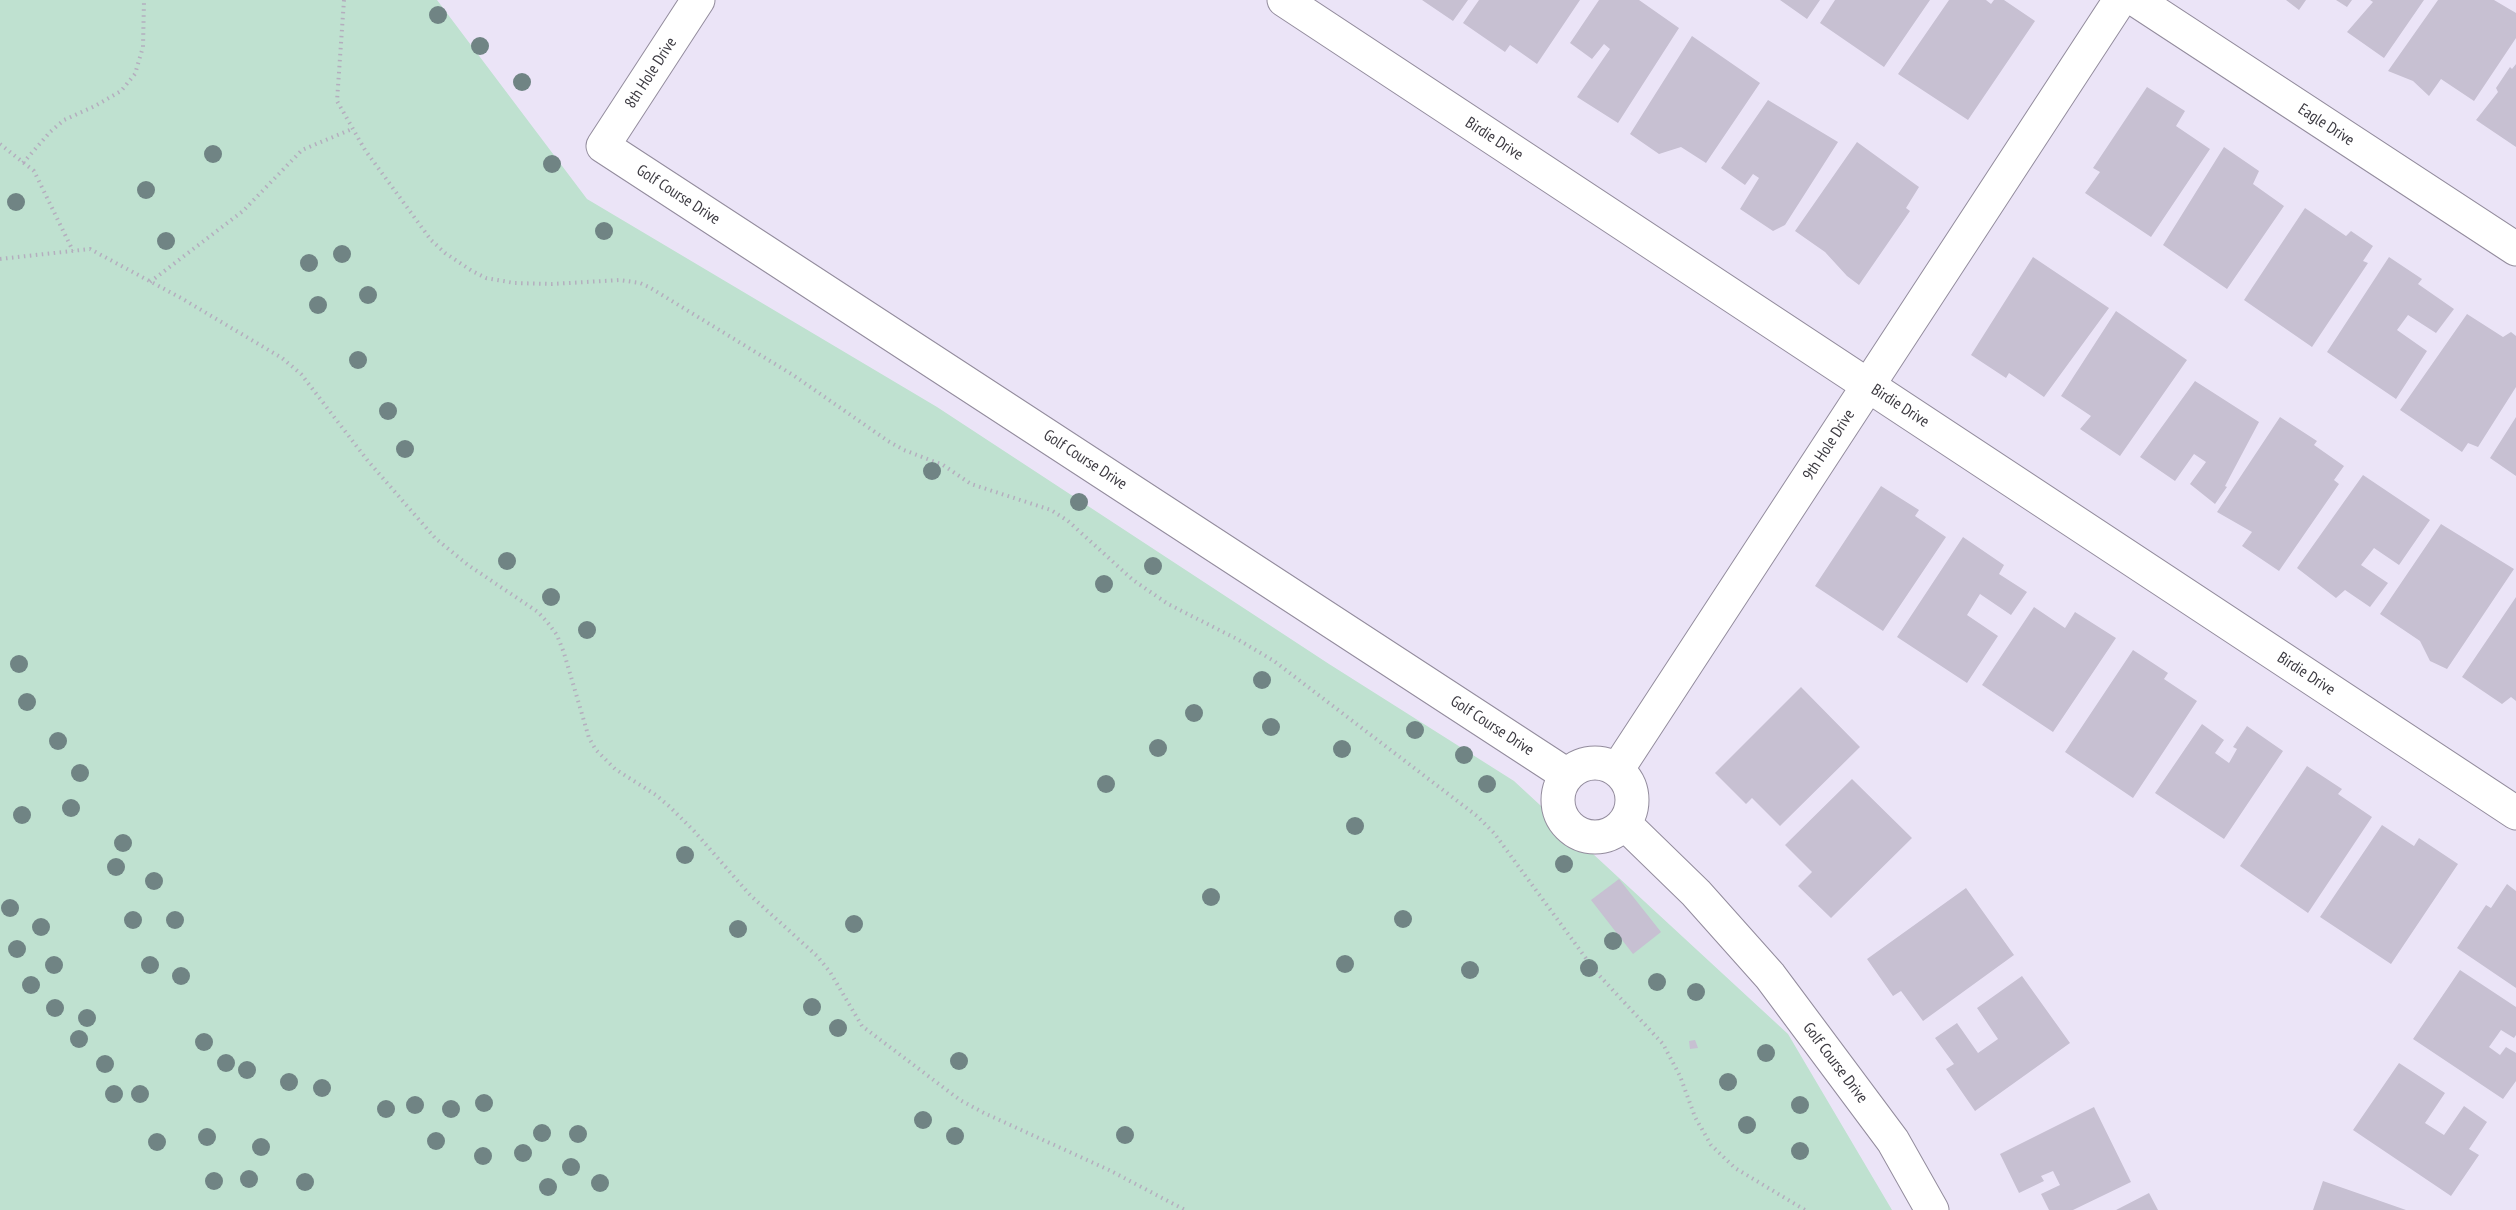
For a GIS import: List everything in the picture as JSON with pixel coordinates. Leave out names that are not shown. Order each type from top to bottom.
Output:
[{"type":"street","name":"8th Hole Drive","points":[[603,146],[698,0]]},
{"type":"street","name":"Birdie Drive","points":[[1284,0],[2516,813]]},
{"type":"street","name":"9th Hole Drive","points":[[1617,770],[2120,0]]},
{"type":"street","name":"Eagle Drive","points":[[2136,0],[2516,249]]},
{"type":"street","name":"Golf Course Drive","points":[[603,146],[1567,775]]},
{"type":"street","points":[[1597,763],[1617,770],[1630,790],[1632,801],[1630,812],[1624,823],[1616,831],[1605,836],[1593,837],[1571,829],[1563,820],[1558,809],[1558,796],[1567,775],[1586,764],[1597,763]]},
{"type":"street","name":"Golf Course Drive","points":[[1624,823],[1696,893],[1770,976],[1893,1141],[1932,1210]]},
{"type":"path","points":[[24,163],[50,132],[64,120],[121,91],[135,74],[143,47],[144,0]]},
{"type":"path","points":[[344,0],[337,101],[352,129],[431,240],[445,253],[486,278],[525,285],[620,280],[649,287],[794,375],[888,441],[943,465],[971,484],[1051,510],[1068,521],[1133,580],[1182,612],[1238,639],[1274,662],[1468,809],[1494,833],[1596,972],[1663,1044],[1680,1076],[1695,1117],[1711,1144],[1736,1167],[1805,1210]]},
{"type":"path","points":[[150,282],[243,211],[302,150],[352,129]]},
{"type":"path","points":[[0,144],[34,171],[73,251]]},
{"type":"path","points":[[0,259],[90,249],[282,358],[301,374],[368,461],[435,538],[468,565],[538,612],[557,635],[589,738],[596,750],[615,769],[656,795],[670,807],[751,896],[817,956],[830,972],[862,1026],[960,1100],[1109,1170],[1185,1210]]},
{"type":"green space","points":[[0,0],[437,0],[587,199],[937,407],[1329,664],[1514,781],[1788,1034],[1892,1210],[0,1210]]},
{"type":"building","points":[[1422,0],[1468,0],[1453,21]]},
{"type":"building","points":[[1479,0],[1580,0],[1537,64],[1510,45],[1505,52],[1463,23]]},
{"type":"building","points":[[1599,0],[1639,0],[1679,28],[1618,123],[1577,97],[1610,49],[1604,44],[1592,59],[1570,43]]},
{"type":"building","points":[[1780,0],[1820,0],[1807,19]]},
{"type":"building","points":[[1835,0],[1930,0],[1884,67],[1820,23]]},
{"type":"building","points":[[1949,0],[1986,0],[1991,4],[1994,0],[2004,0],[2035,21],[1968,120],[1898,74]]},
{"type":"building","points":[[2286,0],[2306,0],[2299,10]]},
{"type":"building","points":[[2336,0],[2352,0],[2347,7]]},
{"type":"building","points":[[2370,0],[2424,0],[2384,58],[2347,32],[2373,2]]},
{"type":"building","points":[[2438,0],[2494,0],[2516,13],[2516,38],[2474,101],[2441,79],[2429,96],[2413,81],[2388,71]]},
{"type":"building","points":[[1692,36],[1760,83],[1706,163],[1681,147],[1659,154],[1630,134]]},
{"type":"building","points":[[2516,64],[2516,147],[2476,120],[2498,92],[2496,88],[2510,67],[2512,69]]},
{"type":"building","points":[[2147,87],[2185,111],[2176,126],[2210,149],[2151,237],[2085,193],[2100,172],[2093,168]]},
{"type":"building","points":[[1768,100],[1838,142],[1785,225],[1773,231],[1740,209],[1759,178],[1753,174],[1745,185],[1721,168]]},
{"type":"building","points":[[1857,142],[1919,187],[1906,208],[1910,211],[1859,285],[1847,276],[1825,252],[1795,231]]},
{"type":"building","points":[[2224,147],[2259,171],[2253,184],[2284,206],[2227,289],[2163,245]]},
{"type":"building","points":[[2305,208],[2346,236],[2351,231],[2373,246],[2363,261],[2368,263],[2312,347],[2244,300]]},
{"type":"building","points":[[2033,257],[2109,308],[2044,397],[2009,373],[2006,378],[1971,355]]},
{"type":"building","points":[[2389,257],[2422,279],[2418,284],[2454,309],[2436,333],[2408,315],[2397,330],[2427,351],[2396,399],[2327,352]]},
{"type":"building","points":[[2116,311],[2187,360],[2120,456],[2080,429],[2091,416],[2061,396]]},
{"type":"building","points":[[2467,314],[2503,337],[2511,332],[2516,336],[2516,387],[2478,447],[2468,443],[2462,452],[2400,410]]},
{"type":"building","points":[[2195,381],[2259,422],[2225,486],[2227,487],[2215,504],[2190,484],[2206,462],[2194,454],[2175,481],[2140,457]]},
{"type":"building","points":[[2280,417],[2317,441],[2314,445],[2344,466],[2334,480],[2339,484],[2279,571],[2242,546],[2252,532],[2217,512]]},
{"type":"building","points":[[2516,417],[2516,476],[2490,458]]},
{"type":"building","points":[[2363,475],[2430,520],[2399,565],[2374,548],[2361,565],[2388,583],[2370,607],[2345,590],[2336,598],[2297,568]]},
{"type":"building","points":[[1881,486],[1919,510],[1915,516],[1946,537],[1883,631],[1815,586]]},
{"type":"building","points":[[2441,524],[2514,569],[2447,669],[2430,661],[2420,641],[2380,614]]},
{"type":"building","points":[[1963,537],[2004,565],[1999,574],[2027,592],[2011,615],[1980,594],[1967,615],[1998,636],[1967,683],[1897,637]]},
{"type":"building","points":[[2516,597],[2516,701],[2511,697],[2502,704],[2462,677]]},
{"type":"building","points":[[2034,607],[2065,628],[2075,612],[2116,638],[2053,732],[1982,685]]},
{"type":"building","points":[[2133,650],[2168,673],[2164,679],[2197,701],[2133,798],[2065,752]]},
{"type":"building","points":[[1801,687],[1860,747],[1780,826],[1752,798],[1746,804],[1715,773]]},
{"type":"building","points":[[2202,724],[2224,740],[2215,753],[2229,763],[2237,749],[2233,747],[2247,726],[2283,751],[2224,839],[2155,793]]},
{"type":"building","points":[[2307,766],[2342,789],[2338,794],[2372,817],[2308,913],[2240,866]]},
{"type":"building","points":[[1852,779],[1912,838],[1831,918],[1798,886],[1812,872],[1785,845]]},
{"type":"building","points":[[2382,825],[2414,846],[2419,838],[2458,864],[2391,964],[2320,917]]},
{"type":"building","points":[[1619,879],[1661,932],[1633,954],[1591,900]]},
{"type":"building","points":[[2507,884],[2516,891],[2516,988],[2457,948],[2486,905],[2491,908]]},
{"type":"building","points":[[1966,888],[2014,955],[1923,1021],[1901,991],[1893,996],[1867,959]]},
{"type":"building","points":[[2460,970],[2516,1007],[2516,1035],[2514,1038],[2501,1030],[2489,1047],[2500,1055],[2506,1047],[2516,1053],[2516,1081],[2503,1099],[2413,1039]]},
{"type":"building","points":[[2022,976],[2070,1043],[1975,1111],[1946,1069],[1954,1064],[1935,1038],[1957,1023],[1978,1053],[1998,1039],[1977,1008]]},
{"type":"building","points":[[1695,1040],[1698,1048],[1690,1049],[1689,1041]]},
{"type":"building","points":[[2399,1063],[2445,1093],[2425,1123],[2444,1135],[2464,1106],[2487,1122],[2469,1149],[2479,1155],[2451,1196],[2353,1130]]},
{"type":"building","points":[[2094,1107],[2131,1182],[2073,1210],[2049,1210],[2041,1194],[2060,1185],[2053,1171],[2041,1176],[2044,1181],[2019,1193],[2000,1154]]},
{"type":"building","points":[[2323,1181],[2406,1210],[2313,1210]]},
{"type":"building","points":[[2149,1193],[2158,1210],[2116,1210]]}]
